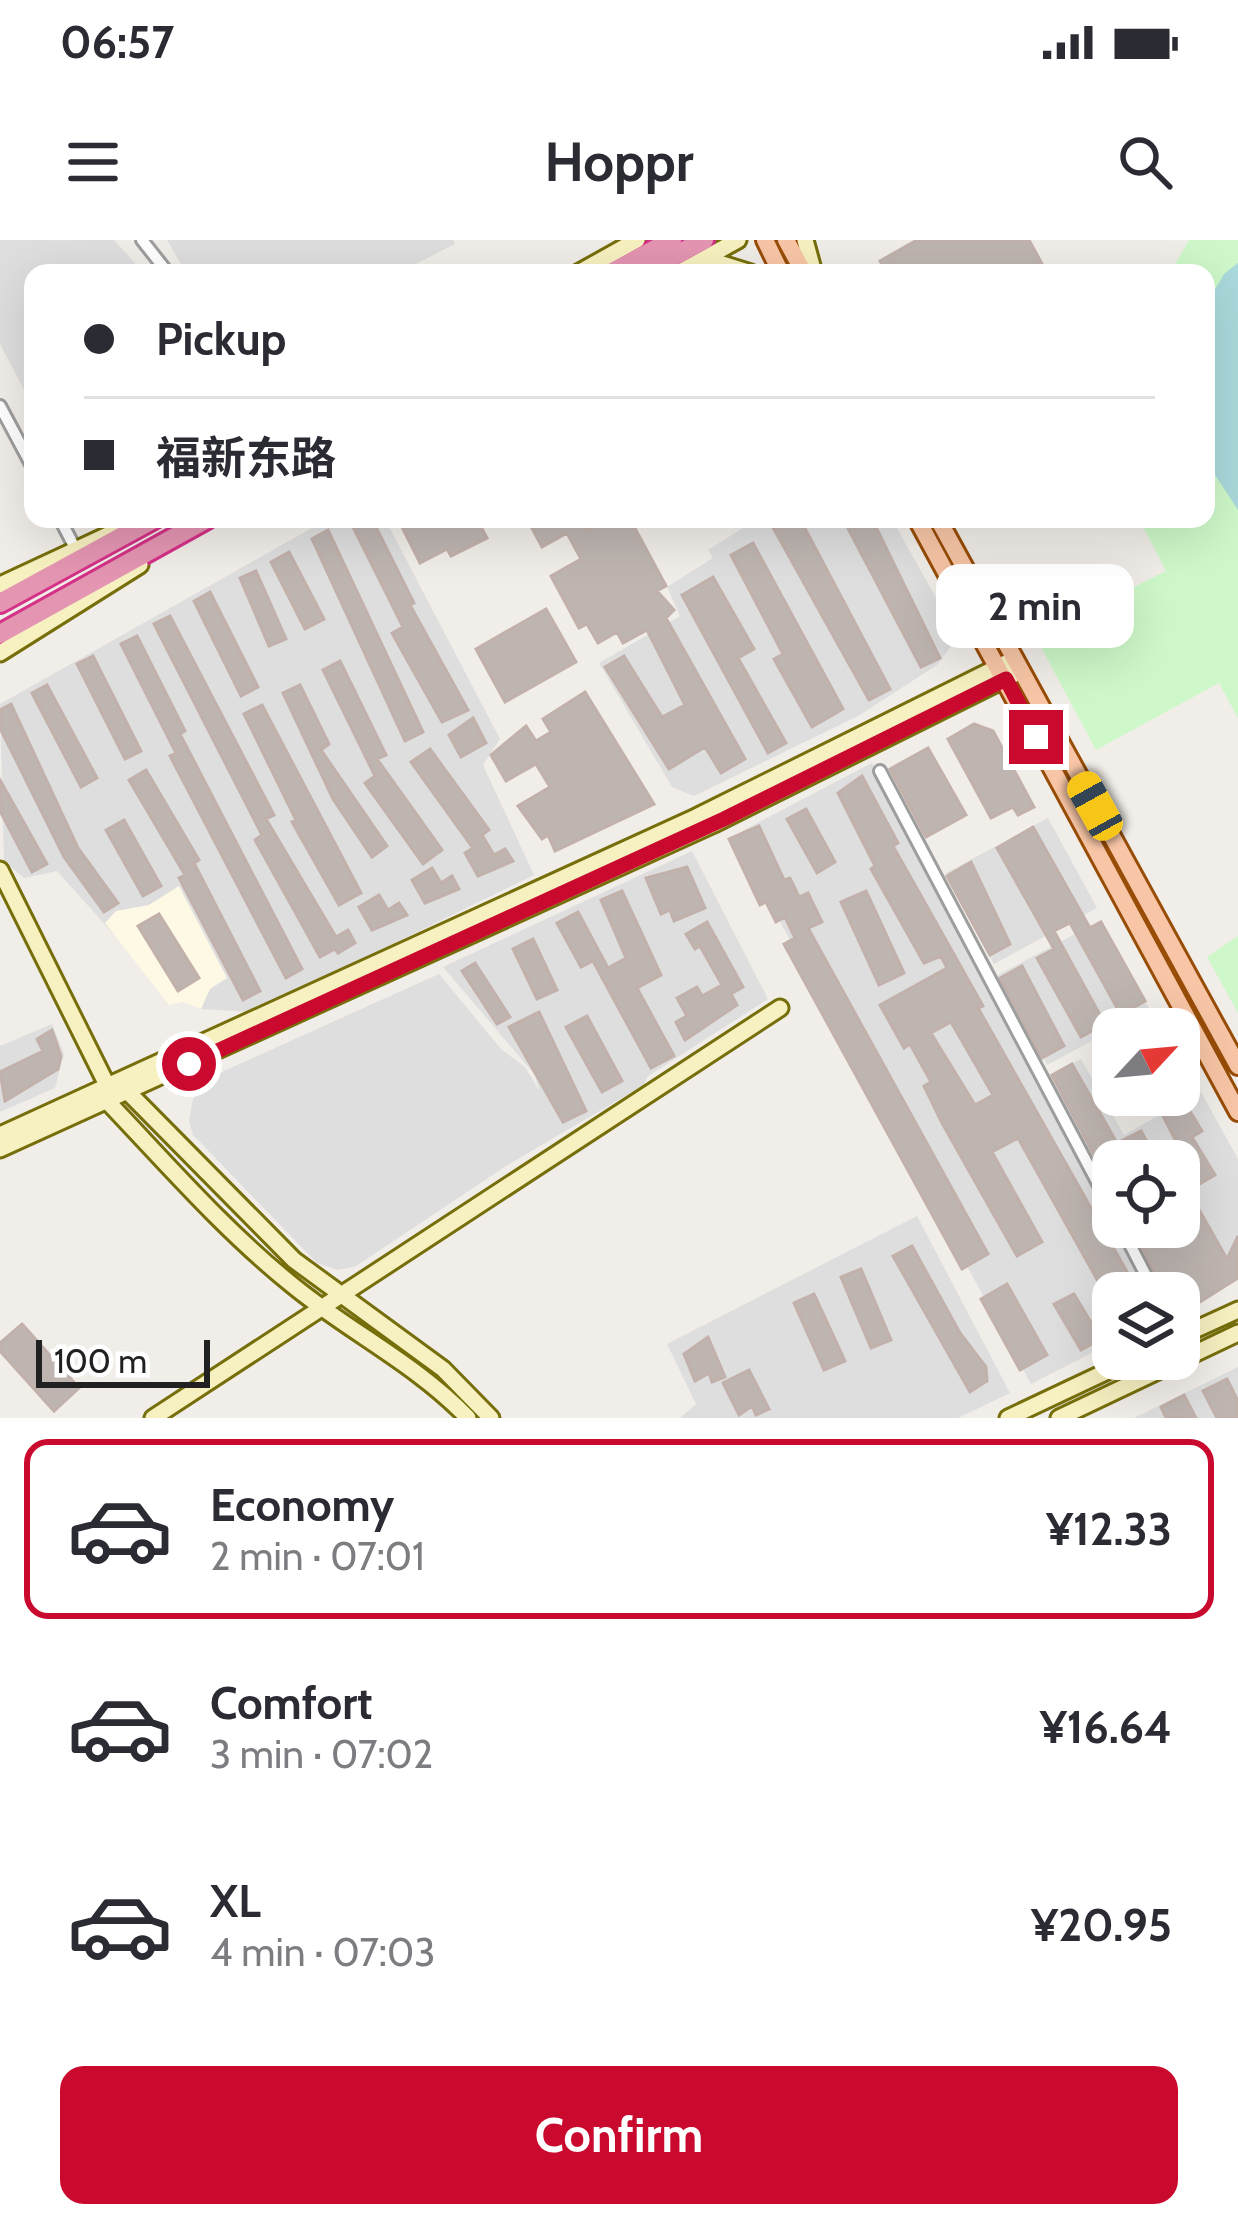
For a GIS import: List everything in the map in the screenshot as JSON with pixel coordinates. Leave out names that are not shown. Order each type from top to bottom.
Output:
[{"type":"highway","points":[[628,264],[672,240]]},
{"type":"highway","points":[[660,264],[704,240]]},
{"type":"highway","points":[[0,603],[138,528]]},
{"type":"highway","points":[[3,634],[191,528]]},
{"type":"main road","points":[[594,264],[637,240]]},
{"type":"main road","points":[[694,264],[739,240]]},
{"type":"main road","points":[[0,585],[124,528]]},
{"type":"main road","points":[[0,653],[193,528]]},
{"type":"main road","points":[[923,528],[1010,669],[1238,1066]]},
{"type":"main road","points":[[942,528],[1238,1112]]},
{"type":"main road","points":[[0,1135],[108,1094],[131,1091],[714,824],[1010,669]]},
{"type":"main road","points":[[0,1149],[1010,669]]},
{"type":"main road","points":[[0,870],[108,1094],[251,1250],[418,1370],[468,1418]]},
{"type":"main road","points":[[153,1418],[780,1008]]},
{"type":"main road","points":[[131,1091],[293,1260],[443,1369],[491,1418]]},
{"type":"main road","points":[[1200,1327],[1238,1310]]},
{"type":"main road","points":[[1059,1418],[1238,1334]]},
{"type":"main road","points":[[1008,1418],[1092,1378]]},
{"type":"street","points":[[142,240],[161,264]]},
{"type":"street","points":[[0,406],[24,452]]},
{"type":"street","points":[[65,528],[76,550]]},
{"type":"street","points":[[880,771],[1092,1172]]},
{"type":"shaded area","points":[[0,240],[114,240],[136,264],[24,264],[24,390],[0,344]]},
{"type":"shaded area","points":[[167,240],[453,240],[455,244],[416,264],[181,264]]},
{"type":"shaded area","points":[[312,528],[390,528],[500,739],[483,765],[534,875],[253,1012],[201,1009],[183,1002],[169,1005],[141,965],[57,871],[24,878],[4,861],[0,704]]},
{"type":"shaded area","points":[[743,528],[897,528],[946,616],[953,644],[937,665],[860,715],[694,796],[672,787],[599,663],[680,616],[667,587],[713,558],[708,550]]},
{"type":"shaded area","points":[[872,763],[1092,1181],[1092,1248],[1127,1248],[1140,1272],[1092,1272],[1092,1353],[1031,1384],[739,846],[742,831]]},
{"type":"shaded area","points":[[1048,818],[1097,908],[994,964],[946,873]]},
{"type":"shaded area","points":[[692,851],[768,999],[647,1077],[644,1085],[506,1166],[356,1266],[338,1270],[317,1263],[193,1135],[189,1120],[193,1099],[213,1076],[439,974],[501,1049],[525,1067],[539,1090],[535,1075],[443,967]]},
{"type":"shaded area","points":[[179,886],[227,978],[210,989],[201,1009],[183,1002],[169,1005],[105,923],[116,911],[149,905]]},
{"type":"shaded area","points":[[1101,920],[1149,1008],[1092,1008],[1092,1041],[1047,1065],[998,975]]},
{"type":"shaded area","points":[[52,1024],[64,1054],[55,1088],[0,1112],[0,1046]]},
{"type":"shaded area","points":[[1081,1059],[1092,1078],[1092,1116],[1113,1116],[1124,1135],[1158,1116],[1200,1116],[1201,1092],[1238,1159],[1238,1276],[1200,1285],[1200,1272],[1152,1272],[1139,1248],[1200,1248],[1200,1140],[1092,1140],[1092,1160],[1048,1078]]},
{"type":"shaded area","points":[[917,1216],[1010,1393],[958,1418],[680,1418],[696,1404],[667,1344]]},
{"type":"shaded area","points":[[1238,1367],[1238,1418],[1134,1418]]},
{"type":"green space","points":[[1189,240],[1238,240],[1238,718],[1219,683],[1096,750],[1035,636],[1166,571],[1144,528],[1215,528],[1215,264],[1175,264]]},
{"type":"green space","points":[[1238,936],[1238,1013],[1207,957]]},
{"type":"water","points":[[1238,263],[1238,510],[1215,475],[1215,290]]},
{"type":"building","points":[[917,240],[1029,240],[1042,264],[882,264]]},
{"type":"building","points":[[354,528],[376,528],[414,603],[410,605],[468,710],[442,722],[392,633],[403,627]]},
{"type":"building","points":[[402,528],[482,528],[487,538],[451,556],[447,549],[420,563]]},
{"type":"building","points":[[532,528],[635,528],[666,586],[657,591],[674,610],[666,618],[745,759],[721,773],[705,747],[669,769],[605,667],[624,656],[662,717],[685,705],[647,630],[623,643],[617,632],[598,643],[587,624],[579,628],[551,576],[581,559],[567,533],[542,547]]},
{"type":"building","points":[[773,528],[805,528],[890,689],[869,700]]},
{"type":"building","points":[[848,528],[876,528],[940,658],[921,667]]},
{"type":"building","points":[[328,530],[423,732],[405,741],[312,539]]},
{"type":"building","points":[[753,543],[843,709],[812,727],[774,659],[783,654],[731,555]]},
{"type":"building","points":[[289,552],[324,619],[305,629],[271,562]]},
{"type":"building","points":[[256,571],[286,639],[269,646],[240,578]]},
{"type":"building","points":[[713,577],[754,649],[738,658],[786,743],[768,753],[682,595]]},
{"type":"building","points":[[210,592],[258,687],[241,696],[194,601]]},
{"type":"building","points":[[546,609],[576,662],[505,702],[476,649]]},
{"type":"building","points":[[170,616],[274,815],[266,819],[336,937],[348,930],[355,943],[338,953],[335,949],[320,957],[255,840],[262,835],[154,624]]},
{"type":"building","points":[[137,636],[185,731],[180,734],[302,969],[286,978],[170,756],[176,753],[121,644]]},
{"type":"building","points":[[93,656],[141,751],[125,759],[77,664]]},
{"type":"building","points":[[340,661],[386,755],[377,759],[442,850],[423,864],[365,783],[375,776],[323,670]]},
{"type":"building","points":[[47,685],[97,778],[81,787],[32,693]]},
{"type":"building","points":[[300,685],[329,744],[321,750],[387,846],[372,857],[333,799],[283,693]]},
{"type":"building","points":[[585,692],[654,804],[555,851],[548,835],[542,839],[518,806],[550,787],[536,764],[506,781],[491,755],[526,726],[536,741],[551,732],[543,719]]},
{"type":"building","points":[[11,704],[78,848],[118,903],[104,912],[64,857],[0,728],[0,710]]},
{"type":"building","points":[[262,705],[361,893],[339,905],[292,822],[296,820],[244,714]]},
{"type":"building","points":[[473,718],[486,743],[461,757],[449,735]]},
{"type":"building","points":[[974,724],[993,731],[1034,807],[1018,815],[1013,807],[991,818],[948,739]]},
{"type":"building","points":[[928,748],[966,815],[926,837],[890,769]]},
{"type":"building","points":[[430,749],[489,830],[482,835],[494,855],[505,849],[513,861],[478,876],[465,853],[473,848],[411,762]]},
{"type":"building","points":[[146,770],[199,860],[194,863],[260,991],[243,1000],[179,878],[185,875],[129,780]]},
{"type":"building","points":[[862,776],[898,843],[893,846],[983,1006],[978,1008],[1092,1210],[1092,1248],[1114,1248],[1127,1272],[1093,1272],[1018,1138],[992,1152],[1042,1242],[1017,1256],[942,1123],[924,1086],[931,1082],[910,1044],[904,1048],[880,1005],[947,968],[941,956],[924,963],[871,869],[875,866],[838,793]],"holes":[[[951,1022],[993,1095],[975,1105],[931,1033]]]},
{"type":"building","points":[[0,780],[47,864],[32,872],[0,811]]},
{"type":"building","points":[[806,809],[835,862],[817,873],[787,819]]},
{"type":"building","points":[[124,820],[161,886],[143,896],[106,830]]},
{"type":"building","points":[[759,826],[784,880],[790,878],[799,897],[808,893],[822,922],[808,928],[988,1254],[962,1269],[784,944],[795,938],[785,917],[776,922],[766,902],[760,905],[729,839]]},
{"type":"building","points":[[1033,827],[1090,928],[1101,922],[1145,1001],[1133,1008],[1117,1008],[1070,923],[1054,931],[1096,1008],[1092,1008],[1092,1031],[1081,1037],[1037,958],[1054,949],[997,848]]},
{"type":"building","points":[[971,862],[1010,944],[990,955],[947,876]]},
{"type":"building","points":[[687,867],[705,908],[674,921],[670,910],[661,914],[646,878]]},
{"type":"building","points":[[432,868],[441,883],[452,876],[459,889],[425,903],[412,880]]},
{"type":"building","points":[[622,891],[661,975],[637,988],[674,1056],[651,1068],[593,961],[581,967],[557,923],[578,912],[608,968],[626,958],[601,900]]},
{"type":"building","points":[[866,891],[904,973],[879,985],[841,902]]},
{"type":"building","points":[[379,895],[388,910],[399,903],[407,915],[372,930],[359,907]]},
{"type":"building","points":[[159,914],[199,978],[178,991],[138,926]]},
{"type":"building","points":[[707,922],[743,987],[731,994],[737,1005],[685,1040],[676,1022],[687,1016],[677,998],[697,987],[702,996],[722,985],[700,946],[695,949],[686,934]]},
{"type":"building","points":[[533,939],[557,990],[537,999],[513,949]]},
{"type":"building","points":[[475,963],[510,1017],[497,1024],[462,971]]},
{"type":"building","points":[[1022,966],[1064,1046],[1042,1058],[1000,978]]},
{"type":"building","points":[[539,1012],[586,1111],[563,1122],[509,1027]]},
{"type":"building","points":[[587,1016],[622,1081],[602,1092],[566,1027]]},
{"type":"building","points":[[52,1030],[61,1056],[58,1069],[5,1101],[0,1072],[43,1051],[37,1039]]},
{"type":"building","points":[[1072,1064],[1092,1099],[1092,1116],[1102,1116],[1115,1140],[1092,1140],[1092,1151],[1052,1075]]},
{"type":"building","points":[[1163,1116],[1193,1116],[1202,1131],[1194,1140],[1175,1140]]},
{"type":"building","points":[[1141,1131],[1146,1140],[1123,1140]]},
{"type":"building","points":[[1200,1150],[1215,1175],[1200,1184]]},
{"type":"building","points":[[1200,1211],[1227,1259],[1238,1236],[1238,1278],[1200,1302],[1200,1272],[1154,1272],[1142,1248],[1200,1248]]},
{"type":"building","points":[[912,1246],[960,1333],[986,1367],[987,1381],[970,1392],[893,1256]]},
{"type":"building","points":[[861,1269],[891,1340],[871,1348],[841,1277]]},
{"type":"building","points":[[1007,1284],[1047,1355],[1020,1370],[981,1299]]},
{"type":"building","points":[[814,1294],[845,1361],[824,1370],[794,1303]]},
{"type":"building","points":[[1074,1294],[1092,1324],[1092,1344],[1081,1350],[1054,1304]]},
{"type":"building","points":[[22,1324],[79,1388],[54,1411],[0,1351],[0,1343]]},
{"type":"building","points":[[708,1337],[725,1377],[712,1382],[709,1373],[695,1381],[684,1354]]},
{"type":"building","points":[[749,1370],[769,1409],[756,1415],[752,1406],[739,1415],[723,1383]]},
{"type":"building","points":[[1227,1379],[1238,1401],[1238,1418],[1217,1418],[1203,1391]]},
{"type":"building","points":[[1184,1395],[1196,1418],[1166,1418],[1161,1407]]},
{"type":"route","points":[[189,1064],[724,819],[1006,679],[1036,737]]}]
